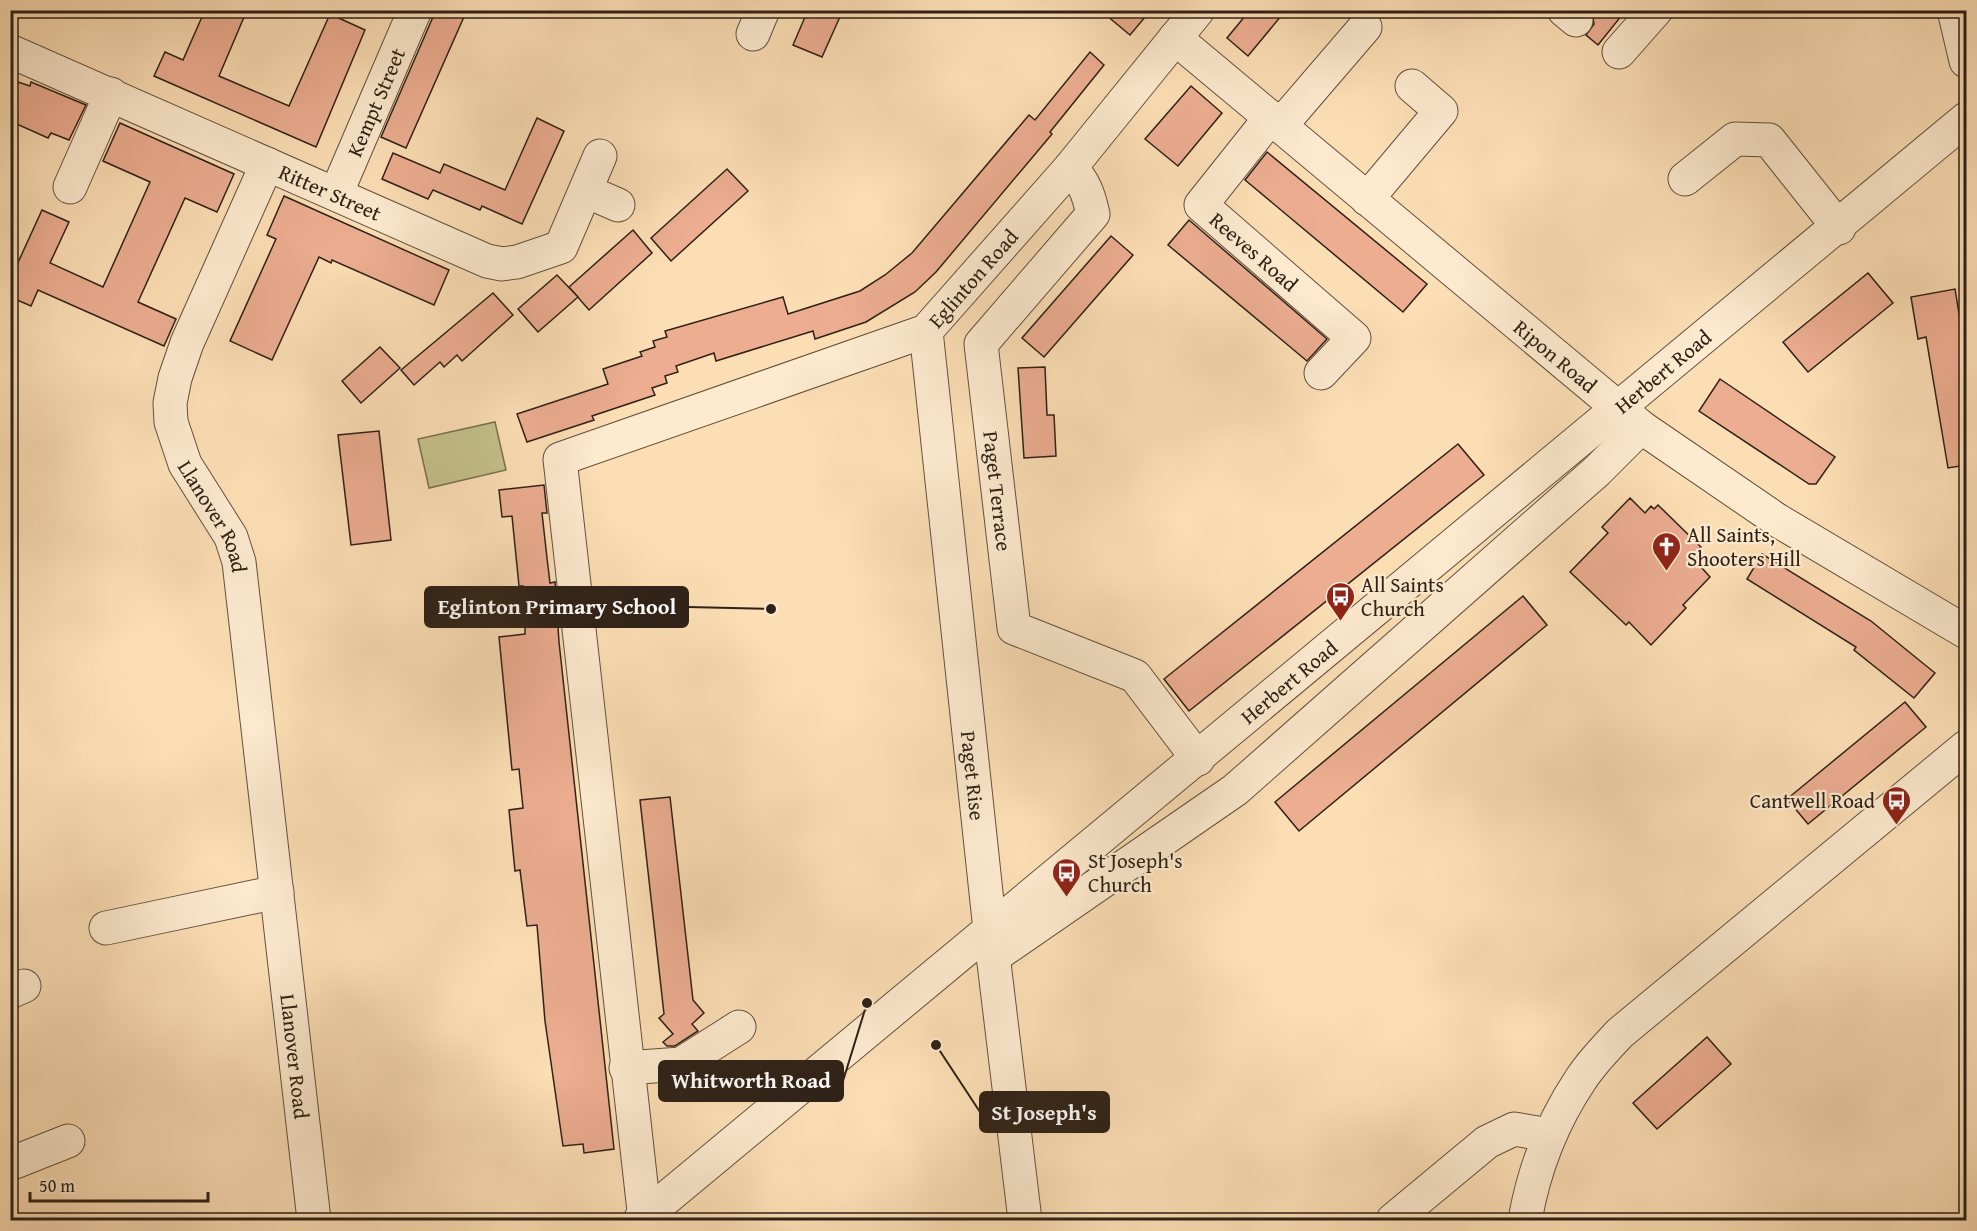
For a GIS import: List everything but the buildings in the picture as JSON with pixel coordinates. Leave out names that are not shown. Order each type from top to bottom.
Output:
[{"type":"street","name":"Kempt Street","points":[[336,194],[415,10]]},
{"type":"street","name":"Eglinton Road","points":[[626,1068],[560,459],[926,331],[1071,168],[1198,10]]},
{"type":"street","points":[[1619,52],[1656,10]]},
{"type":"street","points":[[1954,10],[1966,61]]},
{"type":"street","points":[[1275,122],[1365,27]]},
{"type":"street","name":"Ripon Road","points":[[1175,38],[1630,418],[1777,520],[1966,632]]},
{"type":"street","name":"Ritter Street","points":[[10,51],[486,261],[502,264],[561,247],[600,156]]},
{"type":"street","points":[[1367,199],[1441,111],[1412,86]]},
{"type":"street","points":[[70,187],[111,94]]},
{"type":"street","name":"Herbert Road","points":[[643,1219],[992,944],[1198,759],[1630,418],[1839,228],[1863,192],[1966,119]]},
{"type":"street","name":"Reeves Road","points":[[1275,122],[1201,205],[1354,338],[1321,373]]},
{"type":"street","points":[[1685,179],[1735,139],[1769,140],[1839,228]]},
{"type":"street","name":"Llanover Road","points":[[267,164],[187,343],[170,402],[171,422],[185,464],[231,537],[239,562],[315,1221]]},
{"type":"street","name":"Paget Terrace","points":[[1071,168],[1078,174],[1088,193],[1093,214],[981,344],[1014,628],[1135,676],[1198,759]]},
{"type":"street","points":[[586,191],[618,205]]},
{"type":"street","name":"Paget Rise","points":[[926,331],[992,944],[1025,1221]]},
{"type":"street","name":"Herbert Road","points":[[992,944],[1235,790],[1597,471],[1630,418]]},
{"type":"street","points":[[1525,1221],[1530,1190],[1549,1135],[1582,1077],[1620,1032],[1966,747]]},
{"type":"street","points":[[106,928],[277,892]]},
{"type":"street","points":[[643,1219],[626,1068],[681,1064],[739,1027]]},
{"type":"street","points":[[1393,1221],[1487,1142],[1514,1129],[1549,1135]]},
{"type":"street","points":[[10,1164],[68,1141]]},
{"type":"shaded area","points":[[495,422],[506,470],[429,488],[418,439]]},
{"type":"place","name":"All Saints, Shooters Hill","points":[[1666,572]]},
{"type":"place","name":"Eglinton Primary School","points":[[771,609]]},
{"type":"place","name":"All Saints Church","points":[[1340,622]]},
{"type":"place","name":"Cantwell Road","points":[[1896,826]]},
{"type":"place","name":"St Joseph's Church","points":[[1067,898]]},
{"type":"place","name":"Whitworth Road","points":[[867,1003]]},
{"type":"place","name":"St Joseph's","points":[[936,1045]]}]
